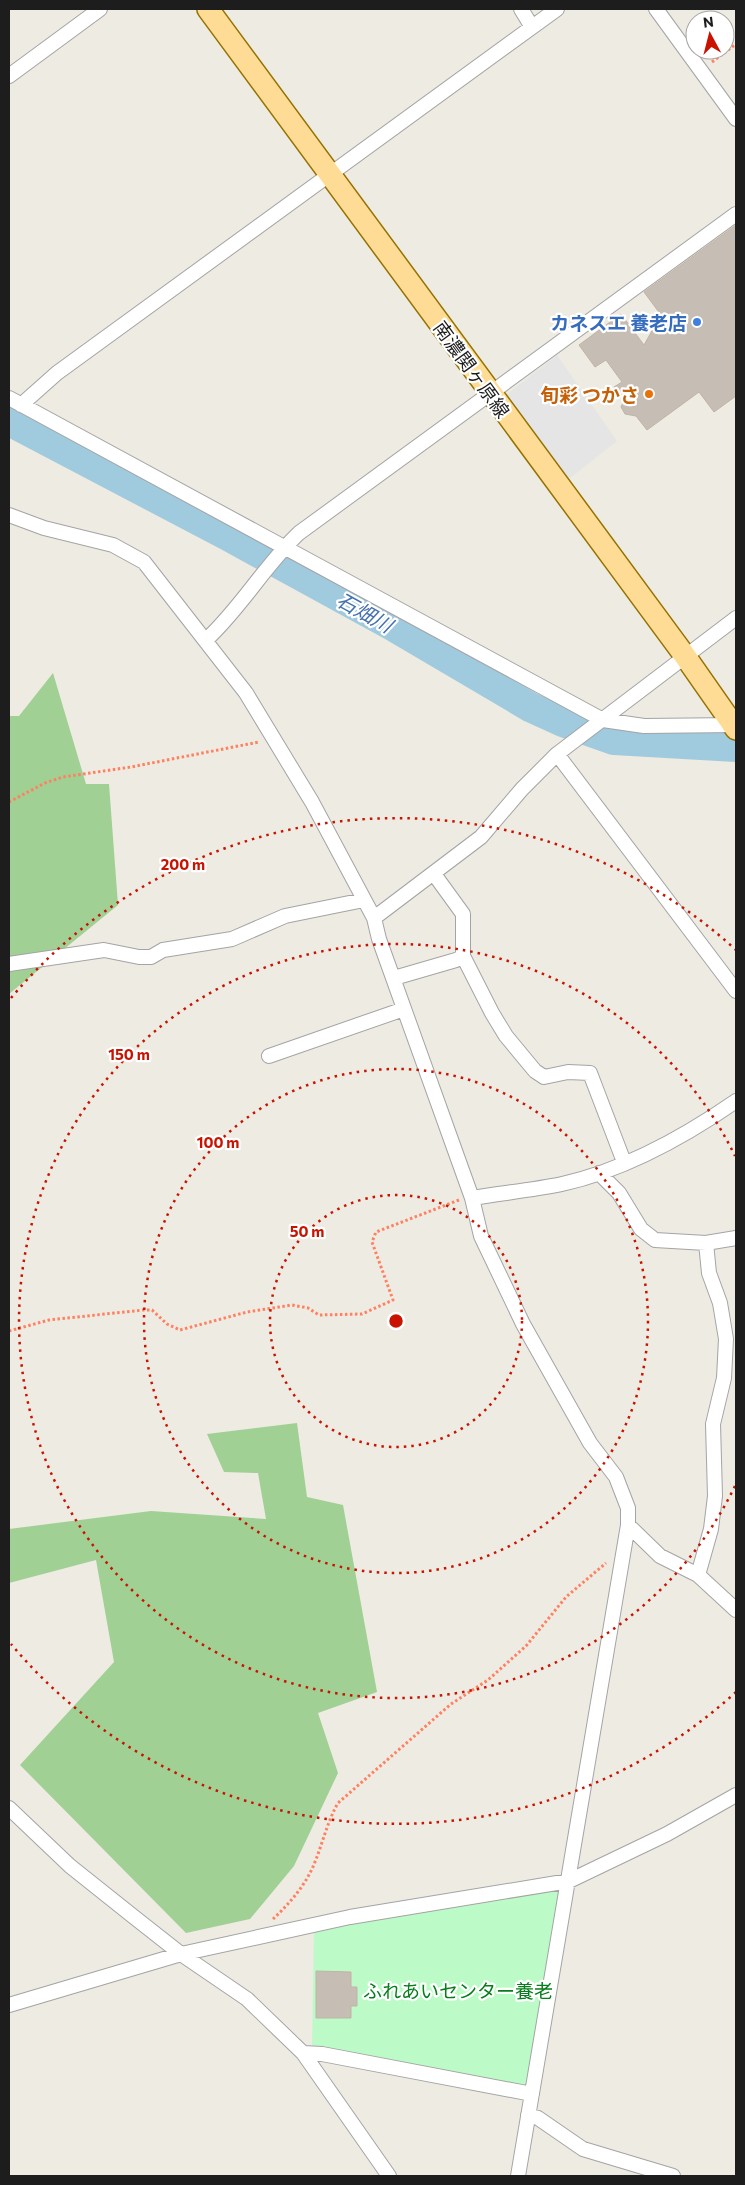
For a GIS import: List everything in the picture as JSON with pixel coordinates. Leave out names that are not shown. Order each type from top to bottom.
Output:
[{"type":"main road","name":"南濃関ヶ原線","points":[[208,9],[735,726]]},
{"type":"street","points":[[9,76],[100,9]]},
{"type":"street","points":[[521,9],[532,27]]},
{"type":"street","points":[[557,9],[58,373],[15,401],[281,552],[599,722],[644,726],[735,726]]},
{"type":"street","points":[[656,9],[736,119]]},
{"type":"street","points":[[206,640],[220,627],[281,552],[299,533],[736,214]]},
{"type":"street","points":[[9,515],[44,528],[113,545],[144,562],[246,693],[275,738],[374,918],[404,1009],[471,1196],[481,1236],[523,1324],[590,1443],[616,1477],[628,1508],[628,1524],[518,2176]]},
{"type":"street","points":[[374,918],[481,837],[522,789],[557,754],[736,618]]},
{"type":"street","points":[[557,754],[736,991]]},
{"type":"street","points":[[434,874],[463,914],[463,956],[506,1036],[535,1071],[544,1077],[568,1072],[590,1073],[624,1162]]},
{"type":"street","points":[[9,964],[104,950],[139,957],[151,957],[163,950],[232,939],[285,916],[364,900]]},
{"type":"street","points":[[394,978],[456,960],[463,956]]},
{"type":"street","points":[[270,1056],[404,1009]]},
{"type":"street","points":[[471,1196],[562,1184],[599,1173],[670,1142],[706,1122],[736,1101]]},
{"type":"street","points":[[599,1173],[619,1193],[641,1230],[656,1240],[706,1243],[736,1238]]},
{"type":"street","points":[[698,1575],[711,1529],[715,1496],[713,1424],[724,1378],[726,1339],[720,1303],[709,1273],[706,1243]]},
{"type":"street","points":[[628,1524],[660,1556],[698,1575],[736,1610]]},
{"type":"street","points":[[9,2005],[181,1954],[253,1938],[350,1917],[569,1881],[667,1834],[736,1796]]},
{"type":"street","points":[[9,1808],[70,1866],[181,1954],[247,1999],[303,2052],[389,2176]]},
{"type":"street","points":[[303,2052],[532,2094]]},
{"type":"street","points":[[528,2115],[538,2118],[583,2149],[673,2176]]},
{"type":"path","points":[[701,70],[736,44]]},
{"type":"path","points":[[9,802],[46,783],[63,777],[130,768],[275,738]]},
{"type":"path","points":[[9,1331],[48,1320],[143,1310],[152,1310],[167,1324],[180,1330],[247,1312],[292,1305],[308,1308],[319,1315],[362,1314],[393,1300],[372,1242],[376,1232],[471,1196]]},
{"type":"path","points":[[253,1938],[289,1904],[311,1870],[330,1817],[338,1803],[451,1704],[488,1680],[526,1646],[566,1597],[622,1551]]},
{"type":"green space","points":[[53,673],[86,784],[109,784],[118,905],[9,994],[9,716],[19,716]]},
{"type":"green space","points":[[297,1423],[307,1497],[343,1505],[377,1692],[318,1713],[338,1773],[294,1866],[250,1919],[186,1933],[20,1765],[114,1662],[96,1560],[9,1583],[9,1529],[151,1511],[266,1519],[258,1473],[224,1472],[207,1434]]},
{"type":"green space","name":"ふれあいセンター養老","points":[[562,1888],[527,2087],[312,2047],[314,1930]]},
{"type":"shaded area","points":[[557,355],[617,441],[565,482],[506,395]]},
{"type":"building","name":"カネスエ 養老店","points":[[736,225],[736,396],[714,412],[699,392],[647,430],[636,416],[625,414],[621,407],[624,400],[614,387],[622,382],[606,360],[595,367],[579,345],[621,314],[644,345],[661,315],[644,292]]},
{"type":"building","name":"ふれあいセンター養老","points":[[316,1971],[351,1972],[351,1987],[357,1987],[357,2006],[351,2006],[351,2018],[316,2018]]},
{"type":"waterway","name":"石畑川","points":[[9,421],[228,536],[391,625],[530,707],[563,722],[614,740],[736,747]]},
{"type":"place","name":"カネスエ 養老店","points":[[697,322]]},
{"type":"place","name":"旬彩 つかさ","points":[[649,394]]}]
